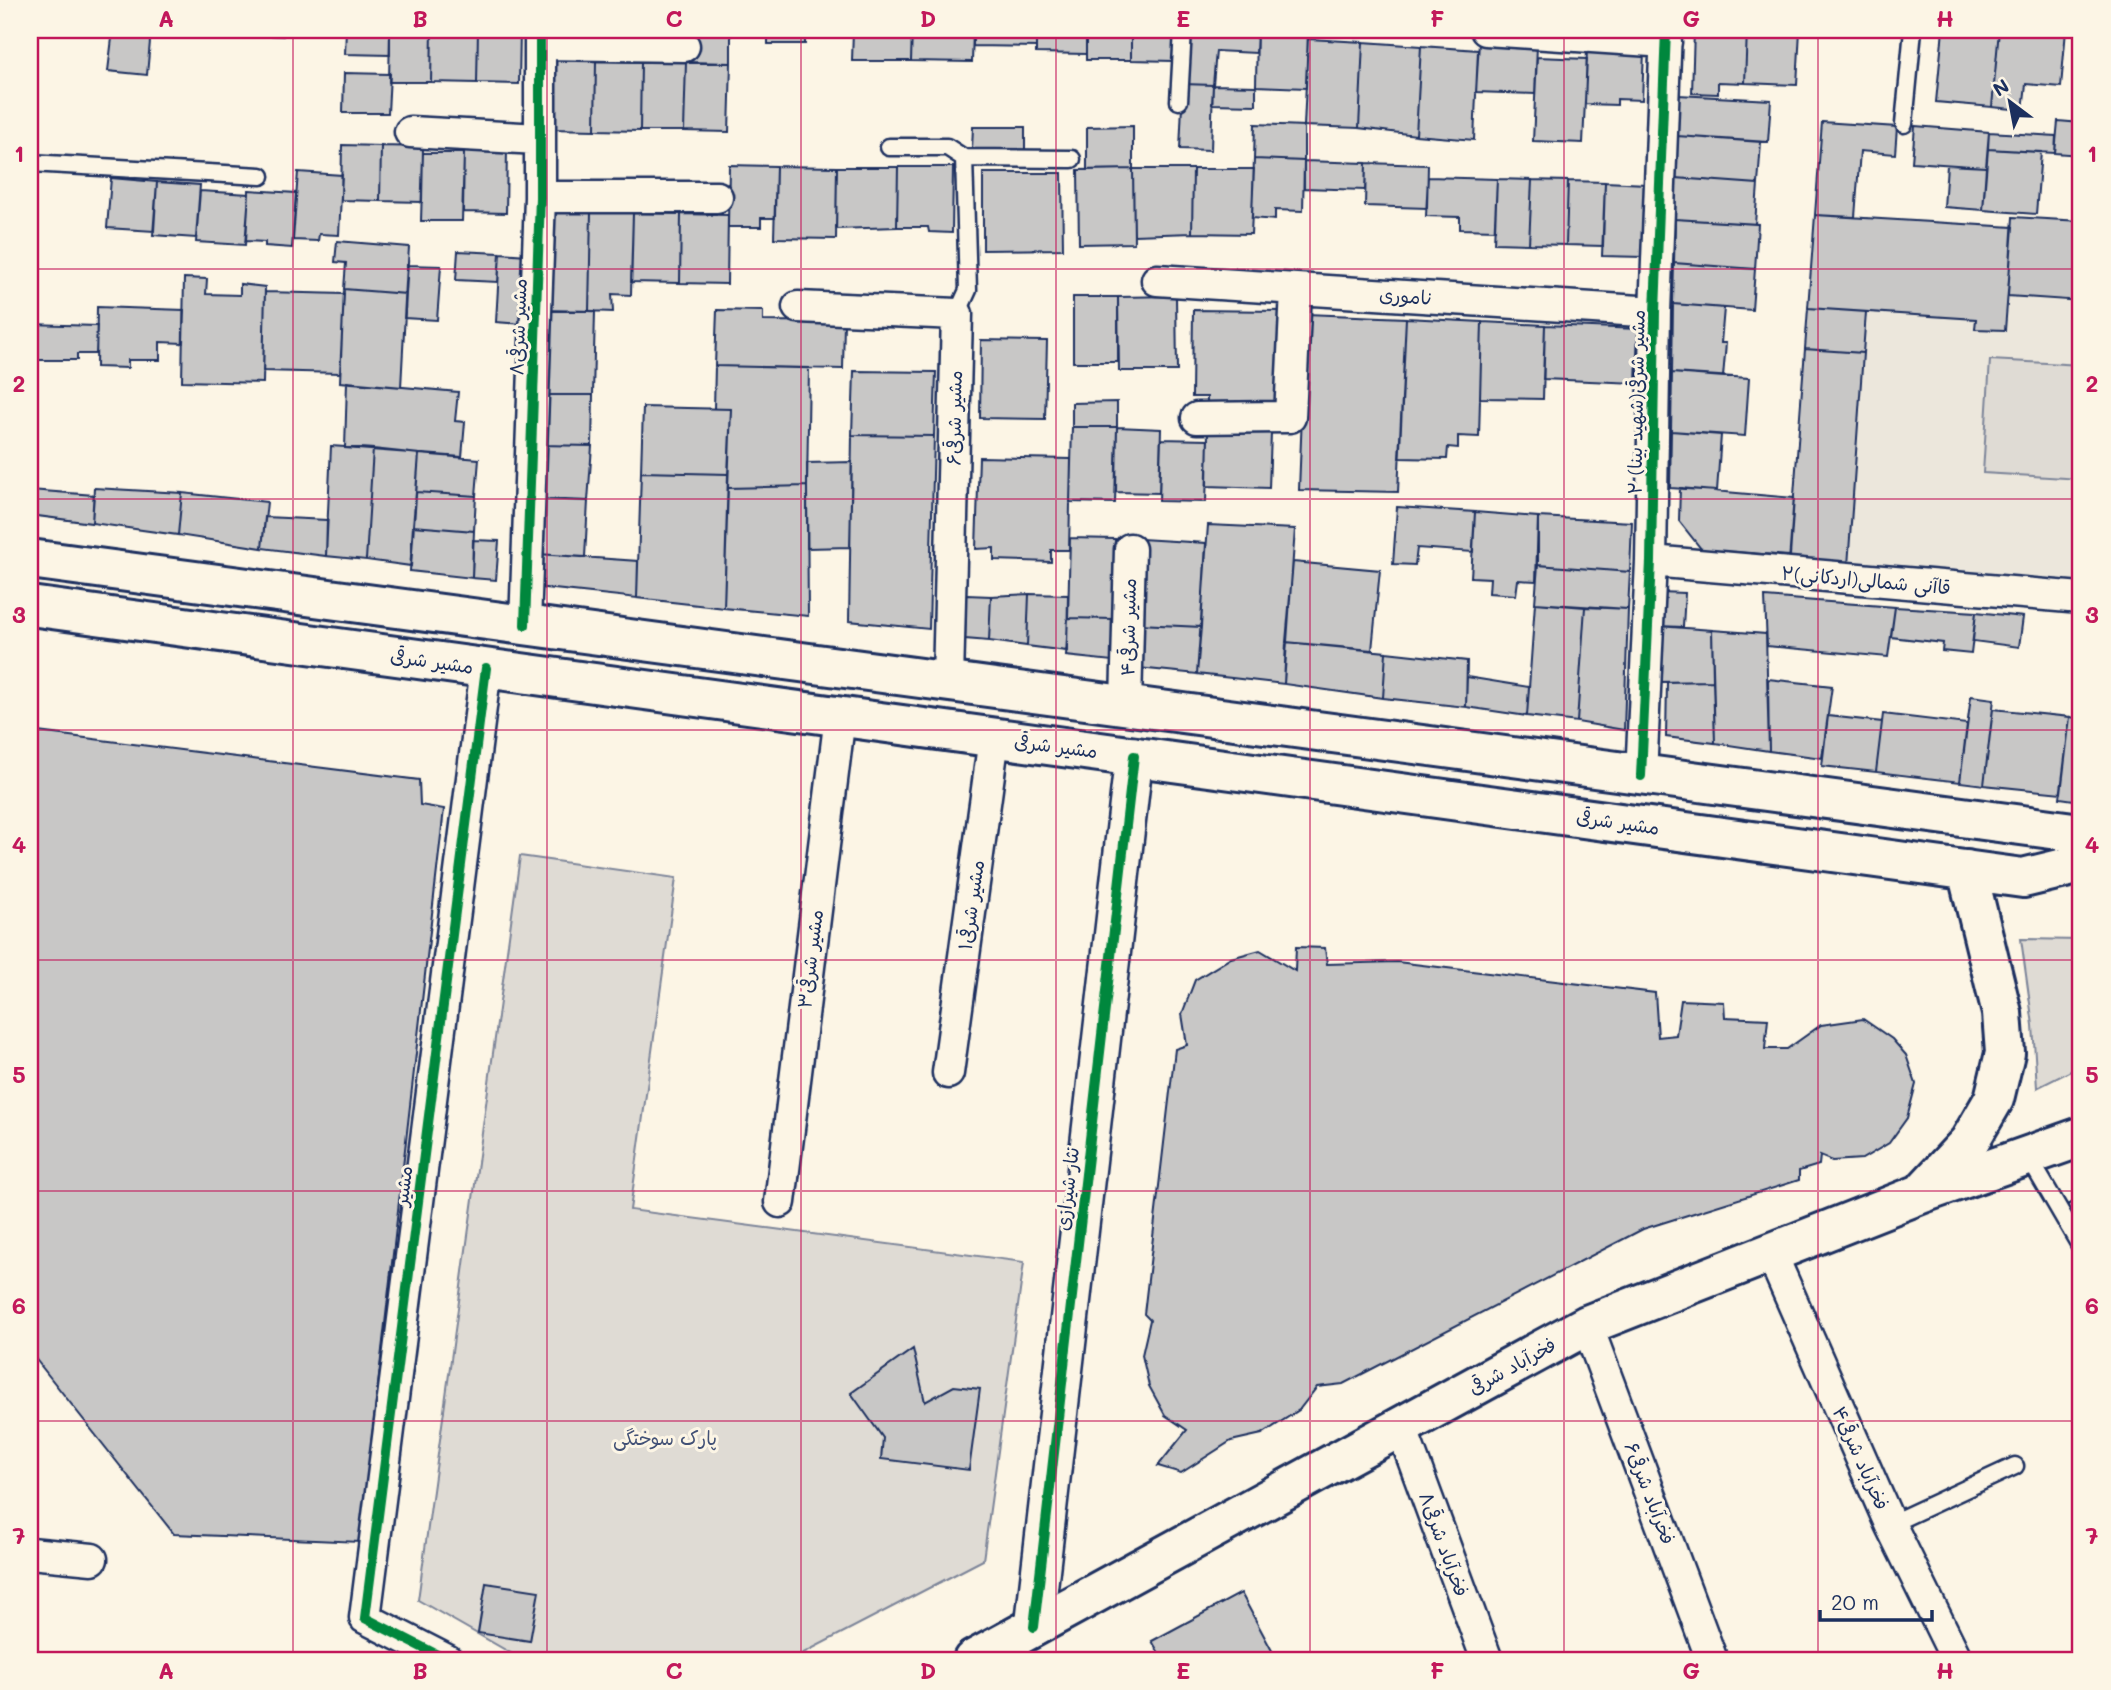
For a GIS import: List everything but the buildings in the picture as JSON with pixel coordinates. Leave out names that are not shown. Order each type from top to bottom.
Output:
[{"type":"main road","points":[[30,559],[2081,833]]},
{"type":"main road","name":"مشیر شرقی","points":[[30,606],[2023,878],[2081,864]]},
{"type":"main road","points":[[1819,850],[1826,799]]},
{"type":"main road","points":[[1923,1193],[1969,1142],[1993,1099],[2005,1052],[2002,1013],[1967,870]]},
{"type":"main road","name":"فخرآباد شرقی","points":[[973,1660],[1587,1325],[1923,1193],[2081,1137]]},
{"type":"street","points":[[1486,30],[1666,36]]},
{"type":"street","name":"۲ مشیر شرقی(شهید بینا)","points":[[1641,776],[1651,561],[1655,312],[1666,36]]},
{"type":"street","points":[[540,37],[684,46]]},
{"type":"street","name":"مشیر شرقی۸","points":[[525,625],[540,197],[540,37]]},
{"type":"street","points":[[410,132],[539,139]]},
{"type":"street","points":[[540,197],[717,197]]},
{"type":"street","name":"ناموری","points":[[1157,280],[1655,312]]},
{"type":"street","points":[[1196,418],[1290,417],[1296,289]]},
{"type":"street","points":[[798,307],[957,314]]},
{"type":"street","name":"۶مشیر شرقی","points":[[948,682],[957,314]]},
{"type":"street","name":"۴مشیر شرقی","points":[[1126,705],[1130,549]]},
{"type":"street","name":"۲قاآنی شمالی(اردکانی)","points":[[1651,561],[2081,598]]},
{"type":"street","name":"مشیر","points":[[447,1660],[365,1618],[486,668]]},
{"type":"street","name":"۳مشیر شرقی","points":[[780,1202],[840,716]]},
{"type":"street","name":"۱مشیر شرقی","points":[[948,1073],[994,737]]},
{"type":"street","name":"نثار شیرازی","points":[[1034,1627],[1134,756]]},
{"type":"street","name":"فخرآباد شرقی۴","points":[[1771,1252],[1891,1524],[1957,1660]]},
{"type":"street","name":"فخرآباد شرقی۶","points":[[1587,1325],[1712,1660]]},
{"type":"street","name":"فخرآباد شرقی۸","points":[[1401,1427],[1487,1660]]},
{"type":"street","points":[[30,1553],[92,1559]]},
{"type":"lane","points":[[1179,101],[1183,30]]},
{"type":"lane","points":[[1904,124],[1913,30]]},
{"type":"lane","points":[[889,148],[947,147],[964,158],[1072,159]]},
{"type":"lane","points":[[957,314],[968,290],[964,158]]},
{"type":"lane","points":[[30,163],[261,176]]},
{"type":"lane","points":[[2027,1155],[2081,1247]]},
{"type":"lane","points":[[1891,1524],[2015,1466]]},
{"type":"shaded area","points":[[1815,215],[2012,227],[2013,217],[2081,221],[2081,584],[1789,562]]},
{"type":"green space","points":[[1990,360],[2081,365],[2081,479],[1983,473]]},
{"type":"green space","name":"پارک سوختگی","points":[[520,856],[676,878],[630,1210],[1024,1262],[983,1560],[790,1660],[523,1660],[418,1600]]},
{"type":"green space","points":[[2021,939],[2081,940],[2081,1066],[2037,1088],[2033,1025]]},
{"type":"cycle path","points":[[525,625],[540,197],[540,30]]},
{"type":"cycle path","points":[[1641,776],[1651,561],[1655,312],[1666,30]]},
{"type":"cycle path","points":[[447,1660],[365,1618],[486,668]]},
{"type":"cycle path","points":[[1034,1627],[1134,756]]}]
